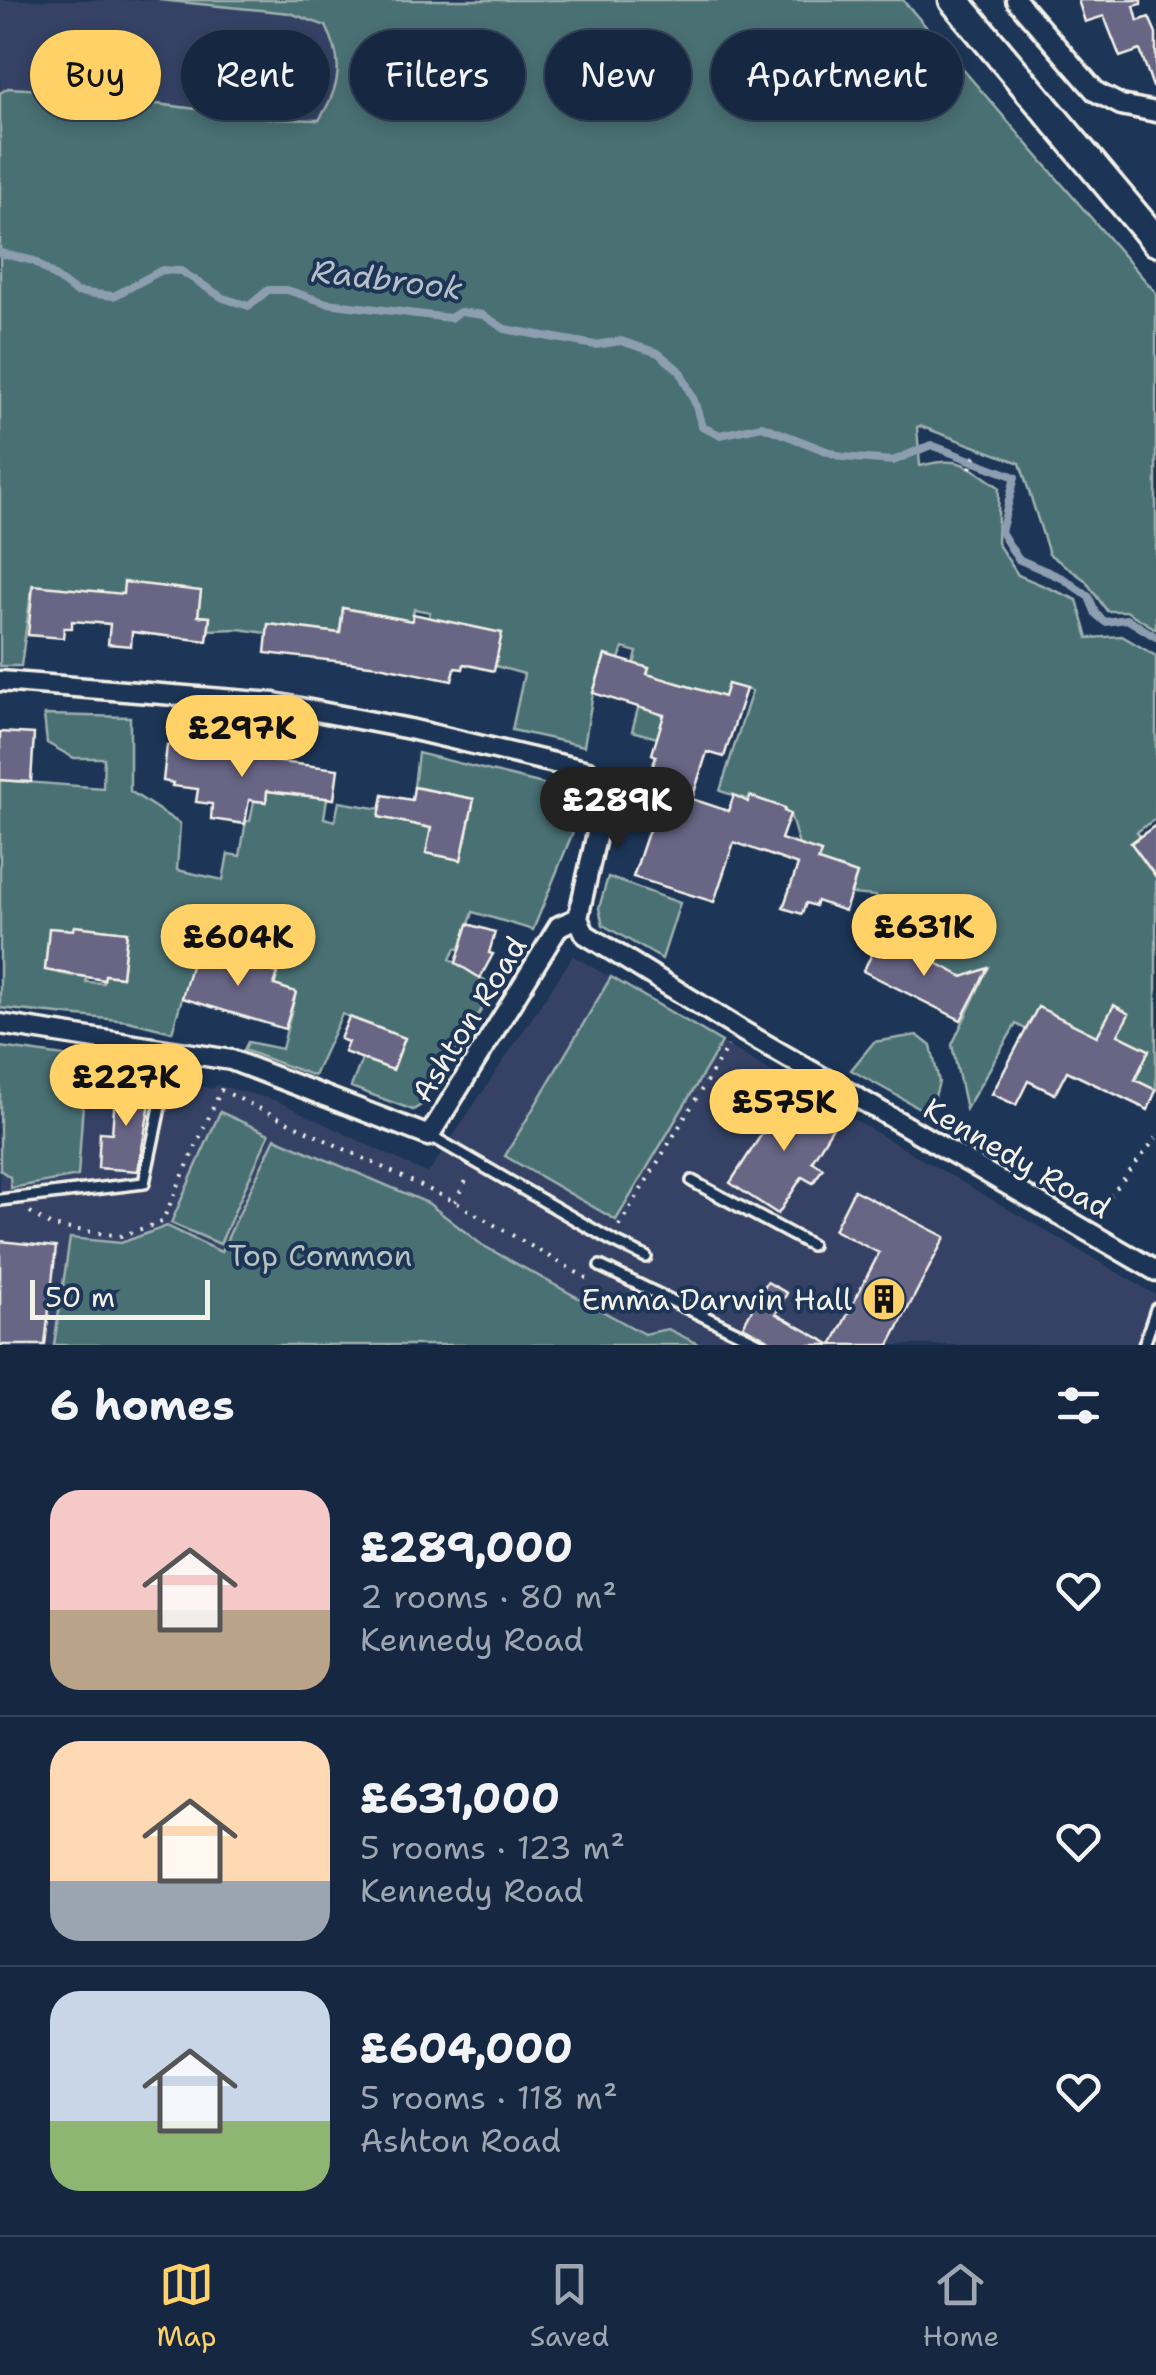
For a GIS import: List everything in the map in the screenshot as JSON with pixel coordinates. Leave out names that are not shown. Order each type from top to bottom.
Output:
[{"type":"main road","points":[[954,0],[1156,241]]},
{"type":"street","points":[[1016,0],[1096,92],[1122,105],[1156,112]]},
{"type":"street","points":[[0,681],[274,703],[588,770],[602,788],[603,806],[578,918]]},
{"type":"street","name":"Kennedy Road","points":[[578,918],[584,934],[739,1029],[1156,1270]]},
{"type":"street","name":"Ashton Road","points":[[0,1024],[231,1060],[430,1136],[558,926],[578,918]]},
{"type":"lane","points":[[0,1200],[144,1183],[172,1050]]},
{"type":"lane","points":[[430,1136],[646,1257]]},
{"type":"lane","points":[[692,1181],[810,1245]]},
{"type":"lane","points":[[600,1266],[763,1345]]},
{"type":"lane","points":[[1144,1345],[1156,1309]]},
{"type":"path","points":[[970,468],[978,450]]},
{"type":"path","points":[[610,1240],[739,1029]]},
{"type":"path","points":[[13,1201],[51,1226],[120,1236],[162,1222],[221,1090],[455,1202],[592,1281]]},
{"type":"path","points":[[1087,1231],[1156,1138]]},
{"type":"path","points":[[455,1202],[464,1184]]},
{"type":"shaded area","points":[[0,0],[706,0],[691,32],[545,30],[545,120],[650,120],[586,259],[0,190]]},
{"type":"shaded area","points":[[573,956],[1156,1295],[1156,1345],[0,1345],[0,1047],[86,1059],[275,1100],[428,1174]]},
{"type":"green space","points":[[159,0],[903,0],[929,30],[711,30],[711,120],[963,120],[963,69],[1156,293],[1156,629],[1126,611],[1107,611],[1085,580],[1049,554],[1020,463],[917,427],[920,466],[962,464],[999,487],[997,543],[1018,575],[1077,600],[1088,638],[1122,636],[1156,656],[1156,818],[1137,832],[1140,836],[1131,843],[1148,867],[1156,862],[1156,1090],[1135,1080],[1149,1050],[1027,1030],[1016,1024],[966,1109],[952,1045],[981,983],[978,977],[932,969],[858,940],[876,896],[851,894],[857,874],[818,861],[821,852],[799,845],[790,814],[784,808],[751,796],[749,800],[720,791],[752,691],[728,684],[724,697],[674,682],[657,738],[632,731],[649,668],[634,664],[637,652],[623,648],[619,659],[605,655],[593,693],[584,746],[512,730],[524,674],[424,646],[430,612],[414,609],[412,621],[343,608],[338,644],[239,629],[209,630],[210,618],[198,616],[201,591],[158,586],[133,616],[103,592],[32,585],[21,666],[0,666],[0,93],[8,88],[30,89],[30,120],[161,120],[161,104],[181,107],[181,120],[330,120],[330,100],[338,73],[330,30],[290,13]]},
{"type":"green space","points":[[44,715],[130,717],[130,791],[180,824],[177,870],[223,880],[228,854],[240,856],[254,801],[266,802],[267,791],[327,798],[324,818],[335,821],[339,802],[381,809],[380,817],[431,828],[426,853],[461,860],[474,799],[414,787],[418,753],[571,791],[578,798],[577,822],[533,930],[473,912],[463,942],[466,953],[456,948],[450,959],[496,987],[421,1105],[413,1110],[351,1087],[362,1059],[393,1070],[405,1038],[342,1014],[314,1076],[244,1050],[248,1042],[282,1049],[296,992],[274,985],[278,972],[251,964],[226,972],[230,958],[197,948],[172,1032],[128,1021],[0,1008],[0,780],[103,788],[104,758],[74,758],[47,743]],"holes":[[[74,926],[127,932],[122,977],[105,975],[103,983],[86,982],[87,971],[74,969],[73,976],[45,970],[50,928],[73,930]]]},
{"type":"green space","points":[[608,877],[680,903],[662,959],[603,925],[599,908]]},
{"type":"green space","points":[[611,977],[722,1042],[616,1220],[505,1156]]},
{"type":"green space","points":[[917,1035],[931,1046],[939,1082],[930,1114],[851,1070],[874,1042]]},
{"type":"green space","points":[[0,1047],[86,1059],[78,1176],[11,1188],[10,1177],[0,1170]]},
{"type":"green space","points":[[220,1112],[269,1134],[220,1244],[171,1223]]},
{"type":"green space","name":"Top Common","points":[[275,1138],[428,1203],[482,1245],[644,1334],[668,1329],[700,1345],[54,1345],[70,1238],[121,1243],[167,1226],[221,1252]]},
{"type":"building","points":[[1078,0],[1141,0],[1141,4],[1134,6],[1138,21],[1149,17],[1156,33],[1156,87],[1140,50],[1120,57],[1104,16],[1085,22]]},
{"type":"building","points":[[124,582],[201,591],[198,616],[210,617],[207,641],[132,632],[131,646],[108,644],[110,624],[72,621],[72,628],[64,628],[63,638],[28,635],[33,585],[123,594]]},
{"type":"building","points":[[343,608],[412,621],[413,614],[502,633],[494,671],[464,664],[463,669],[455,668],[452,681],[379,666],[265,653],[268,624],[340,633]]},
{"type":"building","points":[[605,655],[649,668],[647,674],[724,697],[728,684],[746,689],[724,757],[707,752],[692,799],[728,811],[734,795],[748,802],[750,796],[785,808],[790,814],[781,839],[821,852],[818,861],[857,874],[845,911],[817,901],[815,906],[806,903],[802,914],[783,908],[798,865],[734,842],[714,902],[633,877],[656,809],[640,804],[664,715],[593,693]]},
{"type":"building","points":[[0,732],[34,734],[31,782],[0,780]]},
{"type":"building","points":[[167,745],[338,769],[334,799],[267,791],[266,802],[249,800],[245,824],[211,819],[212,804],[196,802],[198,789],[163,781]]},
{"type":"building","points":[[414,787],[474,799],[461,860],[426,853],[431,828],[379,817],[383,795],[412,800]]},
{"type":"building","points":[[1156,825],[1156,877],[1131,843]]},
{"type":"building","points":[[468,924],[495,932],[489,953],[493,954],[480,978],[456,963]]},
{"type":"building","points":[[74,926],[127,932],[122,977],[105,975],[104,980],[45,970],[49,928],[73,930]]},
{"type":"building","points":[[891,939],[963,977],[988,968],[961,1020],[863,971],[876,947],[884,951]]},
{"type":"building","points":[[196,948],[278,973],[274,985],[296,992],[285,1029],[182,998]]},
{"type":"building","points":[[1114,1005],[1129,1014],[1118,1035],[1149,1050],[1135,1080],[1156,1090],[1148,1110],[1067,1071],[1055,1094],[1028,1081],[1016,1105],[992,1094],[1038,1007],[1097,1036]]},
{"type":"building","points":[[349,1017],[405,1038],[393,1070],[344,1052],[348,1042],[340,1039]]},
{"type":"building","points":[[116,1084],[153,1086],[138,1171],[98,1168],[100,1132],[112,1133]]},
{"type":"building","points":[[789,1092],[836,1122],[812,1161],[823,1168],[813,1183],[802,1177],[778,1214],[730,1183]]},
{"type":"building","name":"Emma Darwin Hall","points":[[854,1190],[945,1237],[889,1345],[832,1345],[879,1253],[834,1230]]},
{"type":"building","points":[[0,1241],[56,1247],[45,1345],[0,1345]]},
{"type":"building","points":[[767,1282],[787,1293],[776,1314],[832,1345],[778,1345],[743,1326]]},
{"type":"waterway","name":"Radbrook","points":[[0,253],[34,261],[76,292],[114,296],[162,270],[181,271],[223,298],[249,306],[268,290],[287,290],[327,303],[450,318],[460,312],[483,315],[505,329],[595,345],[621,341],[658,353],[680,371],[702,427],[720,435],[762,426],[842,457],[893,461],[931,445],[1015,477],[1001,532],[1018,559],[1064,579],[1089,597],[1096,614],[1105,622],[1127,619],[1156,637]]},
{"type":"place","name":"Emma Darwin Hall","points":[[884,1299]]}]
